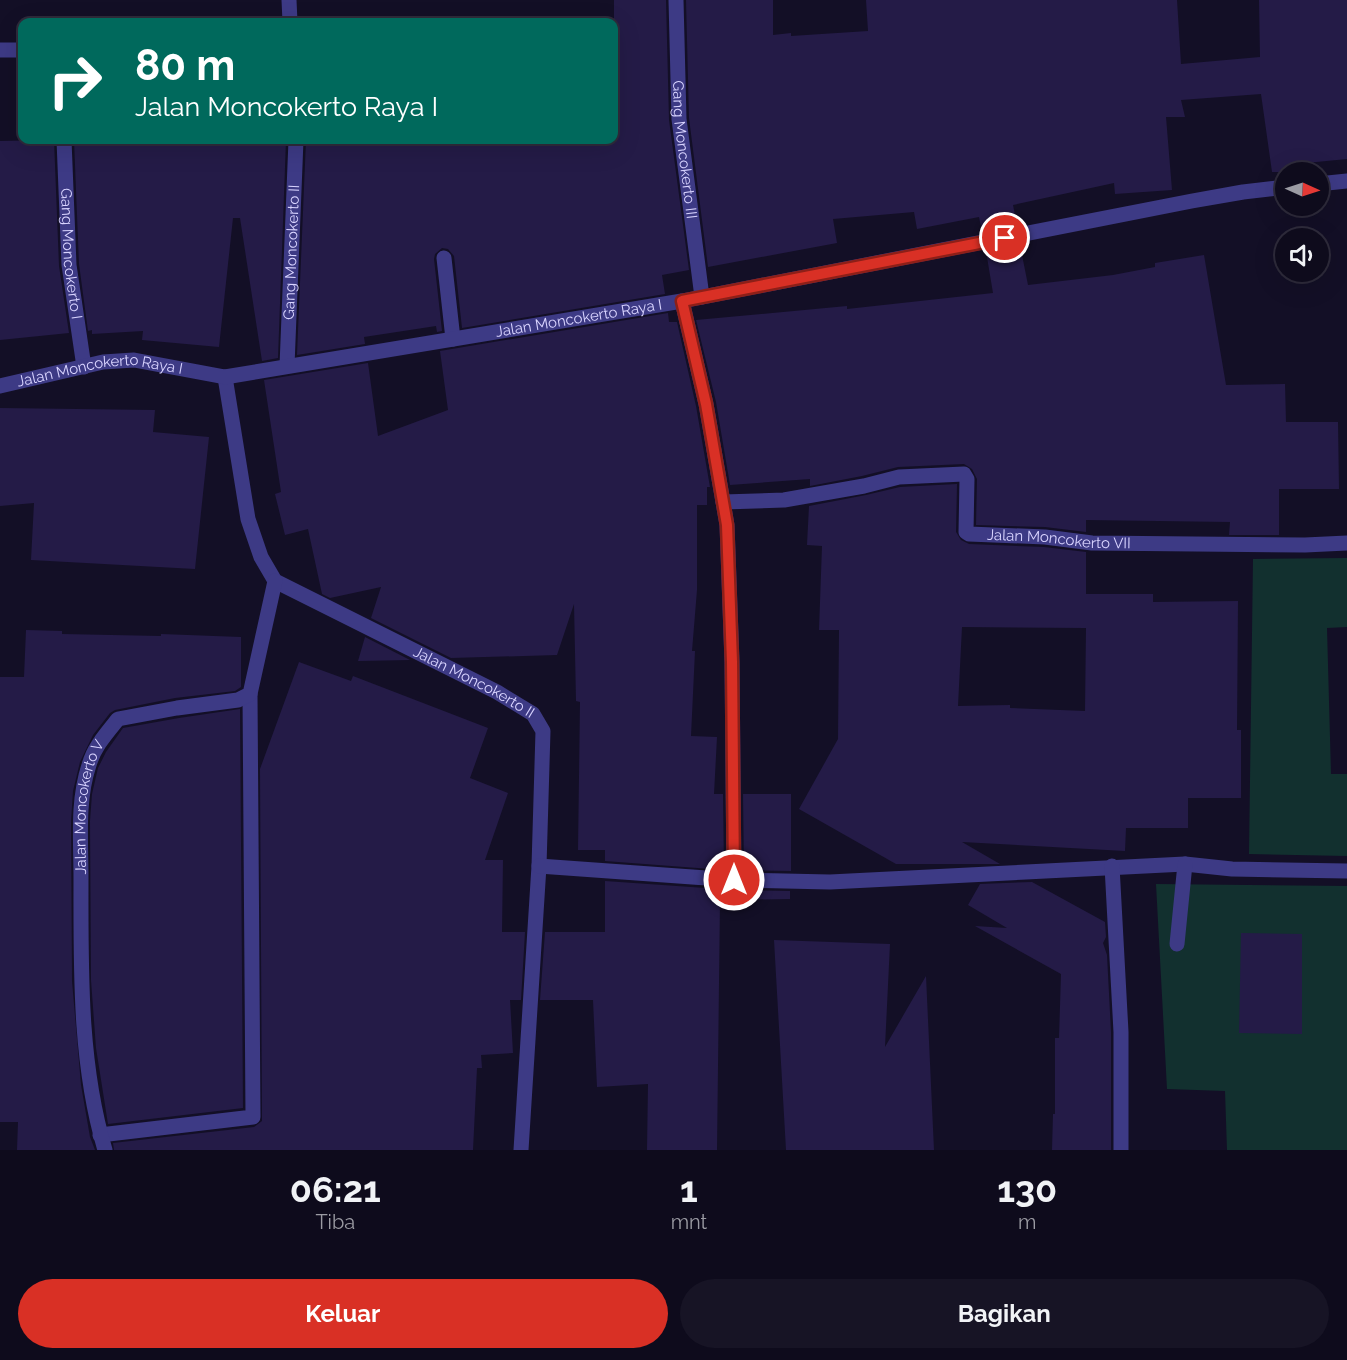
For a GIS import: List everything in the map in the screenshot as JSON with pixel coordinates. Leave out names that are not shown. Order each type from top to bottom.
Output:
[{"type":"street","points":[[289,0],[291,18]]},
{"type":"street","name":"Gang Moncokerto III","points":[[676,0],[680,119],[702,297]]},
{"type":"street","points":[[0,50],[18,50]]},
{"type":"street","name":"Gang Moncokerto I","points":[[64,144],[69,265],[84,367]]},
{"type":"street","name":"Gang Moncokerto II","points":[[287,366],[297,144]]},
{"type":"street","points":[[1329,183],[1347,181]]},
{"type":"street","name":"Jalan Moncokerto Raya I","points":[[0,386],[103,362],[134,360],[225,377],[682,301],[1192,201],[1275,189]]},
{"type":"street","points":[[444,258],[453,339]]},
{"type":"street","points":[[682,301],[706,404],[727,525],[734,880]]},
{"type":"street","points":[[103,1143],[253,1117],[250,694],[274,581],[261,557],[248,519],[225,377]]},
{"type":"street","name":"Jalan Moncokerto VII","points":[[723,502],[800,498],[899,477],[964,474],[967,479],[966,532],[969,534],[1045,537],[1092,543],[1305,545],[1347,543]]},
{"type":"street","name":"Jalan Moncokerto II","points":[[274,581],[486,687],[533,714],[543,730],[539,866],[521,1150]]},
{"type":"street","name":"Jalan Moncokerto V","points":[[103,1143],[85,1042],[81,958],[81,800],[88,765],[96,746],[118,719],[238,700],[250,694]]},
{"type":"street","points":[[539,866],[734,880],[830,882],[1185,864],[1232,869],[1347,871]]},
{"type":"street","points":[[1177,944],[1185,864]]},
{"type":"street","points":[[1112,866],[1120,1032],[1121,1150]]},
{"type":"green space","points":[[1347,558],[1347,627],[1327,628],[1331,774],[1347,774],[1347,856],[1249,854],[1253,559]]},
{"type":"green space","points":[[1156,884],[1347,886],[1347,1150],[1227,1150],[1225,1091],[1167,1089]]},
{"type":"building","points":[[614,0],[666,0],[669,120],[689,270],[662,275],[665,294],[462,328],[454,256],[448,249],[442,248],[435,254],[434,259],[442,331],[437,332],[436,326],[364,337],[365,344],[297,355],[306,144],[618,144],[618,18],[614,18]]},
{"type":"building","points":[[686,0],[773,0],[773,35],[791,33],[791,36],[868,31],[866,0],[1177,0],[1181,64],[1260,57],[1259,0],[1347,0],[1347,159],[1275,162],[1275,172],[1272,172],[1261,94],[1181,100],[1185,117],[1166,117],[1172,190],[1115,194],[1114,183],[1013,205],[1017,225],[982,232],[979,217],[917,229],[914,212],[833,219],[837,243],[708,267],[689,118]]},
{"type":"building","points":[[0,141],[18,141],[18,144],[54,144],[59,266],[69,333],[0,340]]},
{"type":"building","points":[[74,144],[286,144],[278,358],[262,361],[240,218],[233,218],[219,347],[142,340],[143,331],[92,334],[92,330],[88,331],[79,264]]},
{"type":"building","points":[[1020,245],[1028,285],[1113,275],[1155,267],[1155,263],[1204,255],[1226,385],[1285,384],[1286,422],[1338,422],[1339,489],[1279,489],[1279,535],[1229,535],[1230,522],[1086,520],[1086,532],[1045,527],[976,525],[977,479],[972,469],[964,464],[898,467],[810,486],[810,479],[730,485],[716,402],[696,320],[847,306],[847,309],[993,293],[986,251]]},
{"type":"building","points":[[668,313],[669,322],[677,322],[696,406],[710,487],[707,487],[707,505],[697,505],[697,590],[692,651],[695,651],[691,736],[717,737],[714,794],[723,794],[724,870],[605,861],[605,850],[578,850],[580,702],[576,701],[574,604],[557,655],[451,658],[371,618],[381,587],[330,598],[322,594],[308,529],[285,535],[275,494],[281,492],[264,380],[368,363],[378,436],[448,410],[440,351]]},
{"type":"building","points":[[0,408],[155,410],[153,432],[209,437],[195,569],[31,560],[34,503],[0,506]]},
{"type":"building","points":[[957,484],[956,532],[961,540],[969,544],[1044,547],[1086,552],[1086,594],[1153,594],[1153,602],[1238,601],[1237,730],[1241,730],[1241,798],[1188,798],[1188,828],[1126,828],[1125,851],[962,842],[1000,864],[896,864],[799,809],[838,739],[839,630],[819,630],[822,546],[807,545],[809,506],[900,487]],"holes":[[[962,627],[1086,628],[1085,711],[1010,708],[1010,705],[958,706]]]},
{"type":"building","points":[[26,630],[62,631],[62,634],[241,637],[241,687],[235,691],[175,698],[115,710],[93,735],[80,762],[73,791],[71,821],[72,981],[81,1085],[90,1137],[95,1150],[17,1150],[18,1122],[0,1122],[0,677],[24,677]]},
{"type":"building","points":[[365,637],[410,660],[358,661]]},
{"type":"building","points":[[299,662],[351,681],[353,676],[488,728],[470,778],[508,793],[485,860],[503,860],[502,932],[525,932],[521,1000],[510,1000],[513,1053],[481,1055],[482,1068],[477,1068],[473,1150],[114,1150],[113,1143],[254,1127],[262,1121],[260,769]]},
{"type":"building","points":[[240,709],[243,1108],[108,1124],[96,1048],[91,980],[90,821],[92,794],[98,768],[123,728]]},
{"type":"building","points":[[743,794],[791,794],[791,871],[744,870]]},
{"type":"building","points":[[605,881],[734,890],[790,891],[790,899],[720,900],[717,1150],[647,1150],[648,1084],[597,1087],[593,1000],[540,1000],[545,932],[605,932]]},
{"type":"building","points":[[1032,882],[1105,922],[1106,937],[1103,943],[1107,955],[1111,1032],[1111,1150],[1052,1150],[1053,1114],[1055,1114],[1055,1038],[1059,1038],[1061,974],[975,926],[1007,928],[968,905],[980,884]]},
{"type":"building","points":[[1241,933],[1302,934],[1302,1034],[1239,1033]]},
{"type":"building","points":[[774,940],[890,944],[885,1047],[926,976],[934,1150],[786,1150]]},
{"type":"route","points":[[734,880],[732,662],[727,525],[706,404],[682,301],[1005,238]]}]
